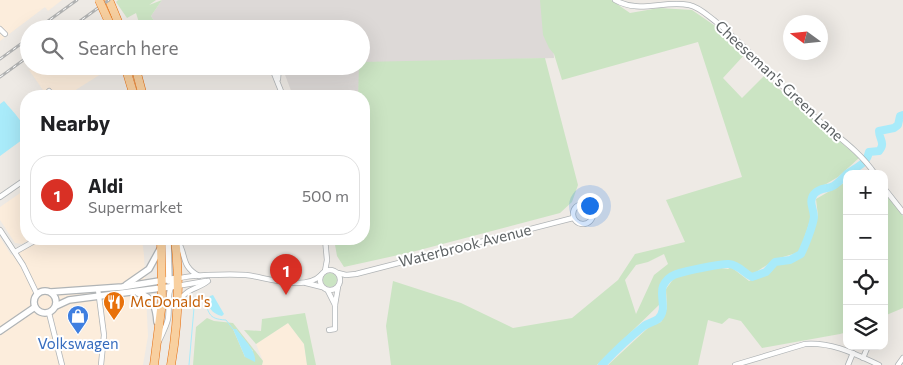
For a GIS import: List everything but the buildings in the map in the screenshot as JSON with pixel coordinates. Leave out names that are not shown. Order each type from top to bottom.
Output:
[{"type":"highway","points":[[99,0],[108,20]]},
{"type":"highway","points":[[109,0],[118,20]]},
{"type":"highway","points":[[128,75],[132,90]]},
{"type":"highway","points":[[138,75],[142,90]]},
{"type":"highway","points":[[154,365],[164,282],[163,245]]},
{"type":"highway","points":[[171,365],[176,334],[176,245]]},
{"type":"street","name":"Cheeseman's Green Lane","points":[[615,0],[627,6],[636,7],[665,2],[697,8],[727,30],[809,112],[861,157],[872,170]]},
{"type":"street","points":[[0,29],[5,34]]},
{"type":"street","points":[[276,75],[281,90]]},
{"type":"street","points":[[278,75],[278,80]]},
{"type":"street","points":[[0,197],[20,183]]},
{"type":"street","points":[[888,193],[903,212]]},
{"type":"street","points":[[580,205],[586,206],[592,212],[592,218],[587,223],[580,224],[573,218],[573,211],[580,205]]},
{"type":"street","name":"Waterbrook Avenue","points":[[336,272],[346,275],[356,274],[573,218]]},
{"type":"street","points":[[0,230],[23,265],[38,294]]},
{"type":"street","points":[[14,252],[27,245]]},
{"type":"street","points":[[122,287],[150,269],[160,252],[162,245]]},
{"type":"street","points":[[180,245],[186,265],[199,276]]},
{"type":"street","points":[[300,283],[315,280],[325,271],[326,245]]},
{"type":"street","points":[[326,251],[330,264],[340,278],[335,305],[336,329],[329,330]]},
{"type":"street","points":[[325,271],[336,272]]},
{"type":"street","name":"Waterbrook Avenue","points":[[339,285],[356,274]]},
{"type":"street","points":[[49,313],[56,306],[69,300],[135,292],[164,282],[175,283],[199,276],[246,275],[279,282],[322,287],[328,291],[335,305]]},
{"type":"street","points":[[176,309],[183,296],[190,290],[203,285],[216,276]]},
{"type":"street","points":[[321,276],[320,282],[322,287]]},
{"type":"street","points":[[49,313],[40,312],[35,307],[34,299],[42,291],[98,289],[164,282],[208,281]]},
{"type":"street","points":[[157,345],[168,320],[175,283]]},
{"type":"street","points":[[328,291],[333,290],[339,285]]},
{"type":"street","points":[[98,289],[104,335],[101,365]]},
{"type":"street","points":[[51,292],[55,298],[56,306]]},
{"type":"street","points":[[135,292],[143,294],[153,302],[156,311],[158,336]]},
{"type":"street","points":[[0,331],[35,307]]},
{"type":"street","points":[[49,313],[62,365]]},
{"type":"street","points":[[735,365],[805,344],[827,344],[879,365]]},
{"type":"street","points":[[863,358],[866,350]]},
{"type":"street","points":[[848,365],[853,353]]},
{"type":"street","points":[[898,365],[903,358]]},
{"type":"shaded area","points":[[0,0],[62,0],[48,11],[45,7],[28,20],[20,20],[20,26],[0,41]]},
{"type":"shaded area","points":[[162,0],[550,0],[554,58],[370,63],[370,20],[153,20],[151,16]]},
{"type":"shaded area","points":[[32,75],[99,75],[76,90],[43,90]]},
{"type":"shaded area","points":[[285,75],[359,75],[358,90],[291,90]]},
{"type":"shaded area","points":[[20,193],[20,244],[15,243],[0,220],[0,207]]},
{"type":"shaded area","points":[[0,237],[11,255],[32,245],[143,245],[148,336],[143,365],[0,365]]},
{"type":"shaded area","points":[[288,323],[304,344],[307,365],[262,365],[263,361],[256,344]]},
{"type":"green space","points":[[118,0],[156,0],[149,5],[162,0],[151,16],[153,20],[138,20],[136,13],[127,18],[116,2]]},
{"type":"green space","points":[[540,0],[611,0],[630,13],[659,8],[692,10],[724,32],[746,53],[723,78],[742,98],[764,76],[859,158],[846,170],[843,170],[838,177],[814,191],[809,201],[812,214],[800,252],[776,259],[753,274],[731,261],[716,262],[674,271],[659,288],[660,304],[597,365],[391,365],[386,326],[393,281],[461,303],[513,328],[572,318],[618,280],[635,254],[685,242],[666,200],[742,177],[698,42],[562,80],[554,54],[543,35]],"holes":[[[664,254],[668,264],[654,275],[636,314],[625,280],[636,265],[648,262]]]},
{"type":"green space","points":[[545,58],[578,185],[572,202],[560,213],[412,252],[344,267],[337,256],[335,245],[370,245],[370,90],[358,90],[359,75],[370,75],[370,62]]},
{"type":"green space","points":[[843,183],[843,333],[762,348],[741,321],[729,318],[722,324],[708,320],[698,365],[608,365],[649,327],[661,322],[667,308],[666,289],[674,278],[715,267],[728,269],[731,267],[749,281],[771,272],[776,265],[793,261],[804,254],[818,216],[816,199]]},
{"type":"green space","points":[[888,197],[903,216],[903,308],[888,314]]},
{"type":"green space","points":[[330,273],[335,275],[337,280],[335,285],[330,287],[325,285],[323,280],[325,275]]},
{"type":"green space","points":[[305,313],[316,365],[307,365],[304,344],[288,323],[256,344],[244,330],[261,331],[262,319]]},
{"type":"green space","points":[[207,318],[214,321],[233,323],[263,361],[262,365],[193,365],[196,327]],"holes":[[[233,329],[236,329],[253,351],[245,357]]]},
{"type":"water","points":[[4,101],[20,121],[20,141],[0,156],[0,104]]},
{"type":"water","points":[[213,295],[224,314],[222,316],[216,314],[207,303],[210,296]]},
{"type":"water","points":[[233,329],[236,329],[249,345],[254,353],[255,362],[245,357]]},
{"type":"waterway","points":[[853,170],[866,160],[869,152],[879,151],[882,146],[879,131],[894,128],[898,125],[900,116],[903,115]]},
{"type":"waterway","points":[[602,365],[638,331],[658,319],[663,307],[663,286],[672,276],[701,268],[729,264],[739,267],[752,277],[766,272],[775,262],[790,260],[801,254],[809,236],[814,217],[811,203],[812,197],[818,191],[835,185],[843,178]]},
{"type":"waterway","points":[[189,365],[196,303],[202,299],[212,316],[226,320],[233,329]]},
{"type":"railway","points":[[49,20],[77,0]]},
{"type":"railway","points":[[81,20],[109,0]]},
{"type":"railway","points":[[0,59],[20,45]]},
{"type":"railway","points":[[0,77],[20,63]]},
{"type":"place","name":"Aldi","points":[[286,295]]},
{"type":"place","name":"McDonald's","points":[[114,321]]},
{"type":"place","name":"Volkswagen","points":[[78,335]]}]
